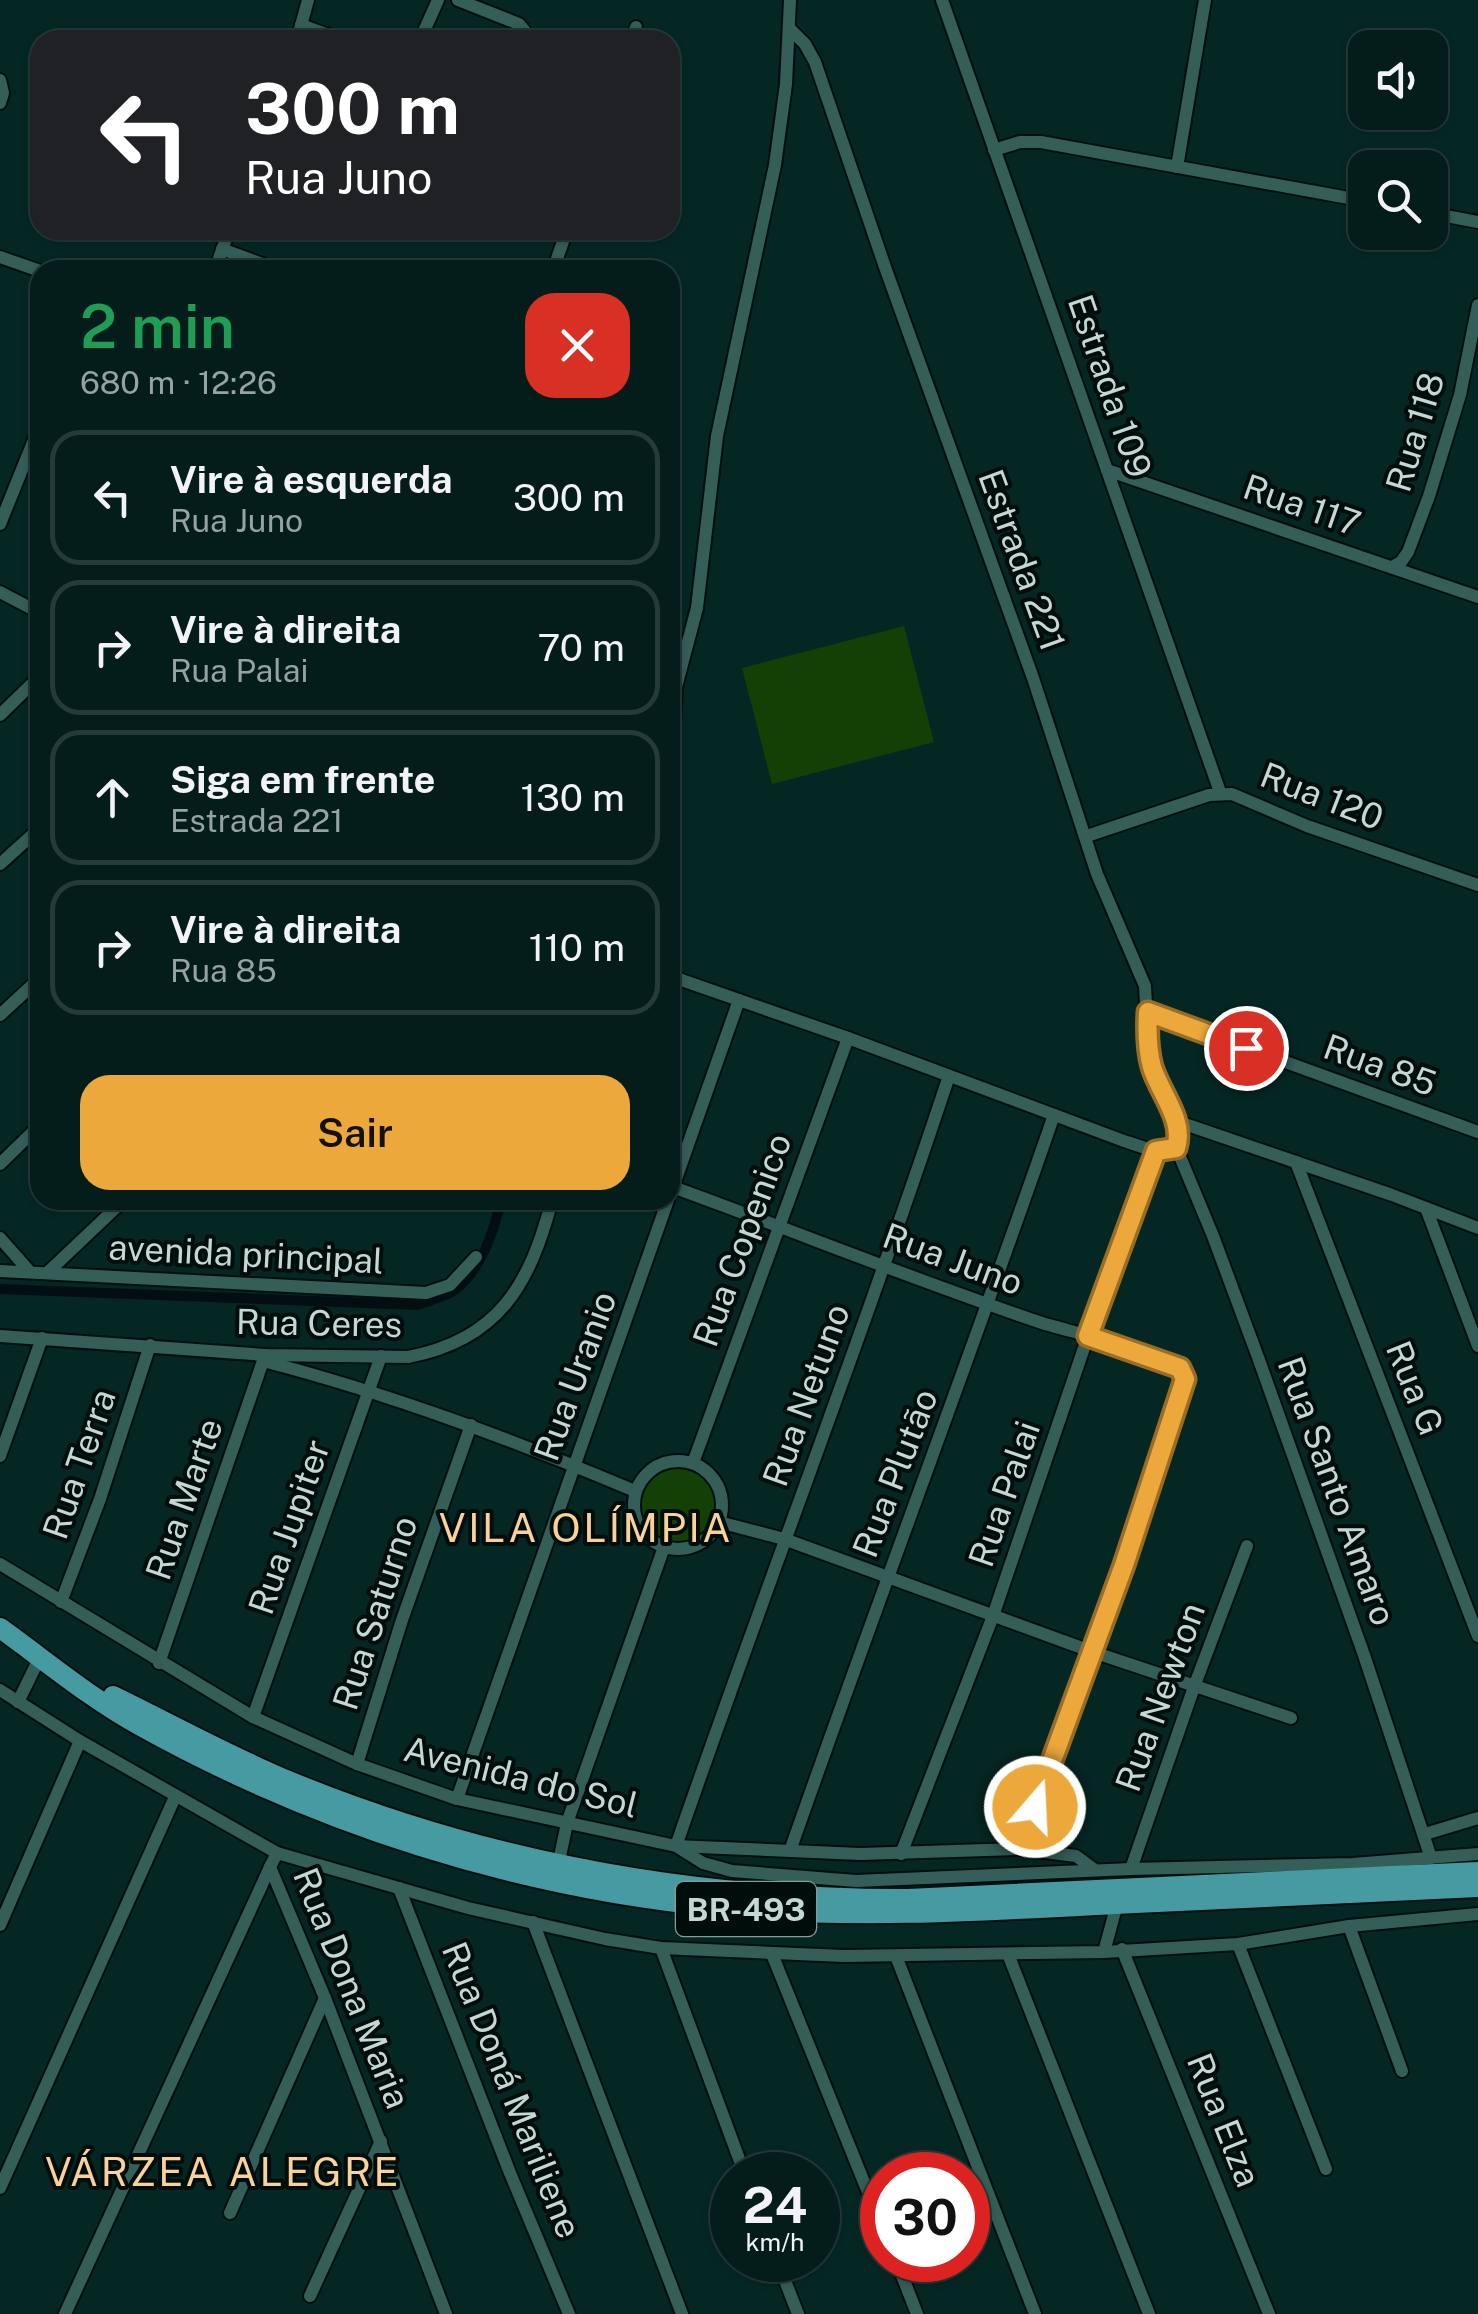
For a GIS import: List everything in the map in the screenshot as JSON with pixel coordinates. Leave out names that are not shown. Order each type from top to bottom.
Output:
[{"type":"highway","name":"BR-493","points":[[0,1628],[137,1724],[282,1796],[415,1844],[554,1881],[717,1907],[831,1914],[975,1912],[1478,1887]]},
{"type":"highway","name":"BR-493","points":[[62,1672],[255,1766],[349,1805],[477,1847],[558,1866],[718,1891],[831,1899],[958,1897],[1478,1872]]},
{"type":"street","points":[[300,30],[308,0]]},
{"type":"street","points":[[424,30],[438,0]]},
{"type":"street","points":[[458,0],[519,24],[524,30]]},
{"type":"street","points":[[680,671],[696,608],[716,436],[775,165],[786,84],[790,0]]},
{"type":"street","name":"Estrada 109","points":[[942,0],[1220,792]]},
{"type":"street","points":[[1177,166],[1205,0]]},
{"type":"street","points":[[301,26],[313,30]]},
{"type":"street","name":"Estrada 221","points":[[789,28],[815,62],[1087,836],[1097,874],[1142,976],[1151,1063],[1176,1121]]},
{"type":"street","points":[[0,80],[0,103]]},
{"type":"street","points":[[994,150],[1020,142],[1041,142],[1348,198]]},
{"type":"street","points":[[1448,216],[1478,222]]},
{"type":"street","points":[[218,260],[225,240]]},
{"type":"street","points":[[222,249],[251,260]]},
{"type":"street","points":[[0,256],[30,267]]},
{"type":"street","name":"Rua 118","points":[[1392,567],[1408,552],[1428,496],[1460,395],[1478,304]]},
{"type":"street","points":[[0,524],[30,450]]},
{"type":"street","name":"Rua 117","points":[[1107,470],[1478,597]]},
{"type":"street","points":[[0,592],[30,608]]},
{"type":"street","points":[[0,715],[30,691]]},
{"type":"street","points":[[0,695],[15,701]]},
{"type":"street","name":"Rua 120","points":[[1087,836],[1220,792],[1478,885]]},
{"type":"street","points":[[0,864],[30,837]]},
{"type":"street","points":[[680,980],[1156,1151],[1176,1148],[1176,1121]]},
{"type":"street","points":[[0,1015],[30,987]]},
{"type":"street","name":"Rua Uranio","points":[[680,1164],[738,1000]]},
{"type":"street","name":"Rua 85","points":[[1148,1012],[1478,1132]]},
{"type":"street","name":"Rua Copenico","points":[[693,1463],[848,1038]]},
{"type":"street","name":"Rua Netuno","points":[[676,1846],[886,1266],[949,1076]]},
{"type":"street","name":"Rua Plutão","points":[[790,1851],[990,1304],[1054,1114]]},
{"type":"street","points":[[1176,1121],[1478,1228]]},
{"type":"street","points":[[0,1164],[30,1136]]},
{"type":"street","name":"Rua Santo Amaro","points":[[1176,1148],[1214,1236],[1259,1360],[1431,1858]]},
{"type":"street","name":"Rua Palai","points":[[901,1854],[994,1616],[1088,1336],[1156,1151]]},
{"type":"street","name":"Rua G","points":[[1296,1162],[1478,1636]]},
{"type":"street","name":"Rua Juno","points":[[680,1195],[1180,1368],[1185,1379],[1094,1652]]},
{"type":"street","points":[[1426,1208],[1478,1346]]},
{"type":"street","points":[[47,1273],[113,1210]]},
{"type":"street","name":"Rua Ceres","points":[[0,1336],[150,1345],[264,1358],[408,1356],[452,1346],[495,1316],[522,1286],[549,1210]]},
{"type":"street","name":"Rua Uranio","points":[[457,1799],[664,1210]]},
{"type":"street","points":[[0,1238],[30,1272]]},
{"type":"street","name":"avenida principal","points":[[0,1271],[426,1292],[458,1279],[476,1258]]},
{"type":"street","points":[[0,1456],[42,1338]]},
{"type":"street","name":"Rua Terra","points":[[61,1602],[100,1499],[150,1345]]},
{"type":"street","name":"Rua Jupiter","points":[[252,1717],[381,1356]]},
{"type":"street","points":[[264,1358],[471,1425],[635,1492]]},
{"type":"street","name":"Rua Marte","points":[[159,1663],[264,1358]]},
{"type":"street","name":"Rua Saturno","points":[[357,1764],[402,1620],[471,1425]]},
{"type":"street","points":[[667,1462],[693,1463],[718,1483],[723,1502],[719,1522],[714,1532],[696,1545],[664,1547],[649,1539],[638,1525],[633,1508],[635,1492],[642,1477],[655,1466],[667,1462]]},
{"type":"street","points":[[719,1522],[784,1539],[1094,1652],[1291,1718]]},
{"type":"street","name":"Rua Newton","points":[[1132,1868],[1247,1546]]},
{"type":"street","points":[[558,1866],[566,1823],[664,1547]]},
{"type":"street","name":"Avenida do Sol","points":[[0,1564],[252,1717],[357,1764],[457,1799],[676,1846],[901,1854],[1021,1849],[1076,1856],[1095,1870]]},
{"type":"street","points":[[1021,1849],[1094,1652]]},
{"type":"street","points":[[18,1702],[40,1657]]},
{"type":"street","points":[[0,1690],[80,1742],[276,1853],[533,1922],[661,1948],[896,1956],[1104,1952],[1238,1944],[1348,1926],[1478,1914]]},
{"type":"street","points":[[0,1925],[80,1742]]},
{"type":"street","points":[[0,2188],[175,1797]]},
{"type":"street","points":[[1425,1834],[1478,1818]]},
{"type":"street","points":[[676,1846],[716,1868],[822,1880],[926,1880],[1132,1868],[1353,1864],[1478,1854]]},
{"type":"street","name":"Rua Dona Maria","points":[[276,1853],[270,1867],[325,1998],[446,2314]]},
{"type":"street","points":[[65,2314],[270,1867]]},
{"type":"street","name":"Rua Doná Mariliene","points":[[399,1888],[569,2314]]},
{"type":"street","points":[[1104,1952],[1118,1904]]},
{"type":"street","points":[[533,1922],[682,2314]]},
{"type":"street","points":[[1348,1926],[1402,2071]]},
{"type":"street","points":[[1238,1944],[1326,2169]]},
{"type":"street","points":[[661,1948],[736,2152]]},
{"type":"street","name":"Rua Elza","points":[[1122,1949],[1268,2314]]},
{"type":"street","points":[[772,1954],[860,2172]]},
{"type":"street","points":[[1008,1954],[1150,2314]]},
{"type":"street","points":[[896,1956],[1035,2314]]},
{"type":"street","points":[[230,2213],[325,1998]]},
{"type":"street","points":[[310,2296],[381,2141]]},
{"type":"street","points":[[786,2282],[798,2314]]},
{"type":"street","points":[[905,2282],[917,2314]]},
{"type":"green space","points":[[904,626],[934,742],[772,784],[742,668]]},
{"type":"green space","points":[[678,1467],[705,1478],[716,1505],[705,1532],[678,1543],[651,1532],[640,1505],[651,1478]]},
{"type":"waterway","points":[[0,1289],[418,1305],[451,1292],[464,1282],[479,1261],[498,1210]]},
{"type":"district","name":"VILA OLÍMPIA","points":[[586,1527]]},
{"type":"district","name":"VÁRZEA ALEGRE","points":[[223,2171]]},
{"type":"route","points":[[1035,1807],[1094,1652],[1185,1379],[1180,1368],[1088,1336],[1156,1151],[1176,1148],[1179,1138],[1179,1126],[1151,1063],[1148,1012],[1246,1048]]}]
